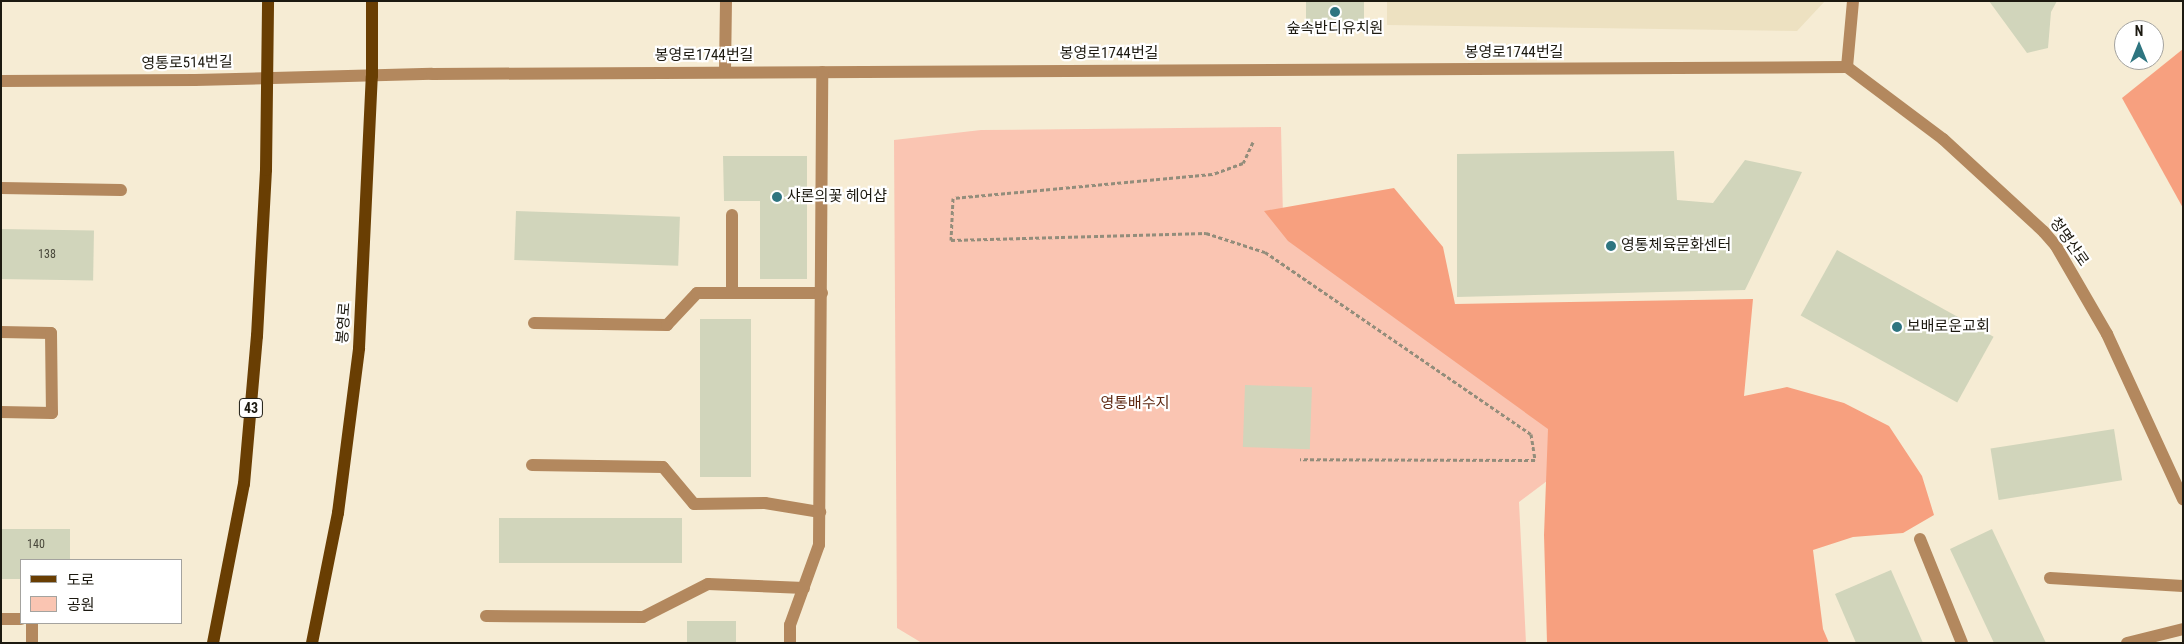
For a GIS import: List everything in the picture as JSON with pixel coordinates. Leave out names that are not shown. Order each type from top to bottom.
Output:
[{"type":"main road","name":"43","points":[[213,643],[244,484],[257,336],[266,170],[268,1]]},
{"type":"main road","name":"봉영로","points":[[312,643],[338,514],[359,348],[372,76],[372,1]]},
{"type":"street","points":[[725,72],[726,1]]},
{"type":"street","points":[[1846,67],[1853,1]]},
{"type":"street","name":"봉영로1744번길","points":[[372,76],[725,72],[1846,67]]},
{"type":"street","name":"청명산로","points":[[1846,67],[1943,139],[2044,232],[2063,258],[2108,334],[2183,499]]},
{"type":"street","points":[[790,643],[790,625],[819,546],[822,72]]},
{"type":"street","name":"영통로514번길","points":[[1,81],[372,76]]},
{"type":"street","points":[[1,188],[121,190]]},
{"type":"street","points":[[732,215],[732,293]]},
{"type":"street","points":[[534,323],[667,325],[697,293],[822,293]]},
{"type":"street","points":[[1,332],[52,333],[52,413],[1,412]]},
{"type":"street","points":[[532,465],[663,467],[694,504],[765,503],[820,512]]},
{"type":"street","points":[[1920,539],[1962,643]]},
{"type":"street","points":[[2050,578],[2183,586]]},
{"type":"street","points":[[486,616],[643,617],[708,584],[804,588]]},
{"type":"street","points":[[1,619],[20,619]]},
{"type":"street","points":[[32,624],[32,643]]},
{"type":"street","points":[[2127,643],[2183,629]]},
{"type":"path","points":[[1253,142],[1243,163],[1212,174],[953,198],[951,240],[1206,234],[1264,252],[1531,434],[1534,460],[1300,459]]},
{"type":"shaded area","points":[[1387,1],[1825,1],[1797,31],[1387,25]]},
{"type":"shaded area","points":[[2183,49],[2183,208],[2122,98],[2157,70],[2164,70],[2164,64]]},
{"type":"shaded area","points":[[1394,188],[1443,247],[1455,304],[1753,299],[1744,396],[1787,387],[1844,403],[1889,426],[1922,476],[1934,515],[1903,533],[1853,537],[1813,550],[1823,629],[1829,643],[1547,643],[1544,535],[1548,429],[1288,241],[1264,211]]},
{"type":"green space","name":"영통배수지","points":[[1281,127],[1283,218],[1560,421],[1547,481],[1519,502],[1526,643],[922,643],[897,628],[894,140],[981,130]]},
{"type":"building","name":"숲속반디유치원","points":[[1306,1],[1364,1],[1364,23],[1306,23]]},
{"type":"building","points":[[1989,1],[2057,1],[2051,12],[2048,48],[2027,53]]},
{"type":"building","name":"영통체육문화센터","points":[[1674,151],[1677,200],[1713,203],[1745,160],[1802,172],[1745,290],[1457,297],[1457,154]]},
{"type":"building","points":[[723,156],[807,156],[807,279],[760,279],[760,201],[724,201]]},
{"type":"building","points":[[516,211],[680,217],[678,266],[514,260]]},
{"type":"building","points":[[1,229],[94,231],[93,281],[1,279]]},
{"type":"building","name":"보배로운교회","points":[[1837,250],[1994,337],[1957,402],[1801,316]]},
{"type":"building","points":[[700,319],[751,319],[751,477],[700,477]]},
{"type":"building","points":[[1245,385],[1312,387],[1310,449],[1243,447]]},
{"type":"building","points":[[2114,429],[2122,480],[1999,500],[1991,449]]},
{"type":"building","points":[[499,518],[682,518],[682,563],[499,563]]},
{"type":"building","points":[[1,529],[70,529],[70,559],[20,559],[20,579],[1,579]]},
{"type":"building","points":[[1992,529],[2046,643],[1994,643],[1950,549]]},
{"type":"building","points":[[1891,570],[1923,643],[1856,643],[1835,594]]},
{"type":"building","points":[[687,621],[736,621],[736,643],[687,643]]},
{"type":"place","name":"숲속반디유치원","points":[[1335,12]]},
{"type":"place","name":"샤론의꽃 헤어샵","points":[[777,197]]},
{"type":"place","name":"영통체육문화센터","points":[[1611,246]]},
{"type":"place","name":"보배로운교회","points":[[1897,327]]}]
